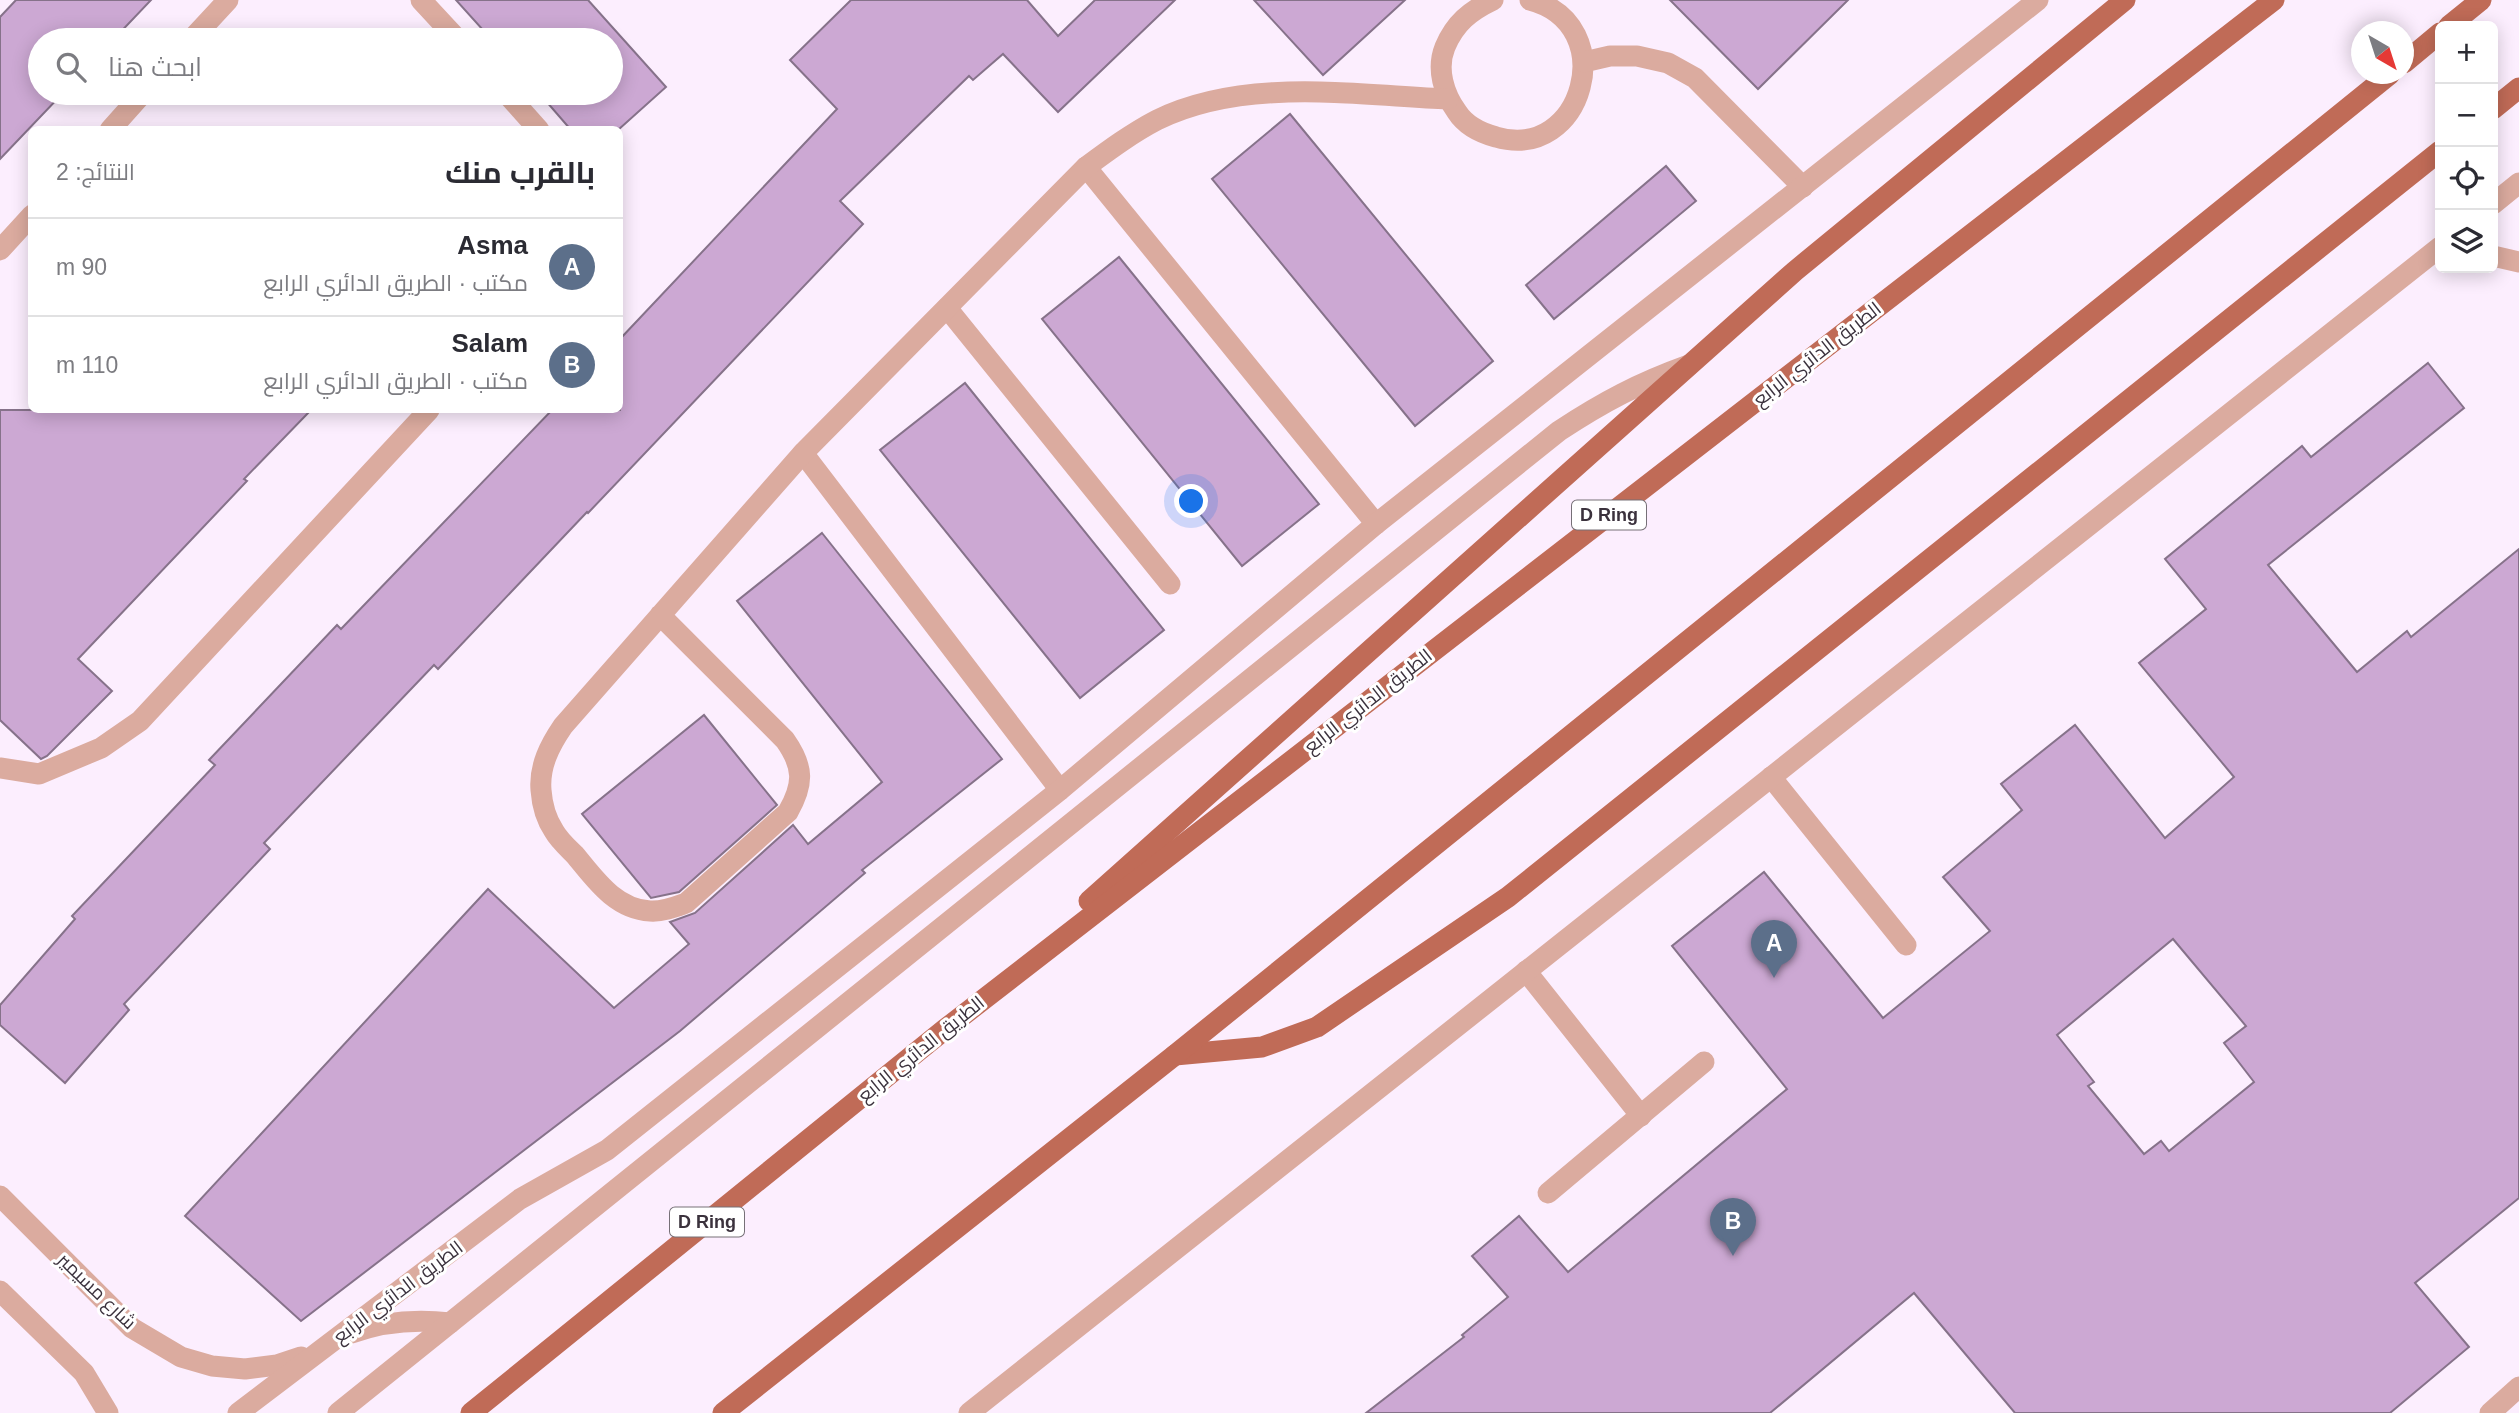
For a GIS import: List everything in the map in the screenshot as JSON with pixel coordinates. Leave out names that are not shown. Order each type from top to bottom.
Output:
[{"type":"main road","name":"D Ring","points":[[944,1030],[1795,271],[2125,0]]},
{"type":"main road","name":"الطريق الدائري الرابع","points":[[471,1413],[944,1030],[2274,0]]},
{"type":"main road","points":[[2455,21],[2481,0]]},
{"type":"main road","points":[[2414,54],[2435,37]]},
{"type":"main road","points":[[723,1413],[1175,1055],[2378,84]]},
{"type":"main road","points":[[2498,105],[2519,88]]},
{"type":"main road","points":[[1175,1055],[1262,1047],[1317,1027],[1508,897],[2435,155]]},
{"type":"street","points":[[202,28],[228,0]]},
{"type":"street","points":[[421,0],[447,28]]},
{"type":"street","points":[[1493,0],[1472,10],[1454,28],[1443,50],[1441,76],[1448,99],[1462,120],[1482,133],[1506,140],[1532,138],[1554,128],[1572,109],[1582,87],[1584,62],[1578,38],[1563,18],[1544,4],[1530,0]]},
{"type":"street","name":"الطريق الدائري الرابع","points":[[238,1413],[520,1199],[607,1150],[1060,790],[1376,524],[2038,0]]},
{"type":"street","points":[[1584,62],[1610,56],[1637,55],[1668,63],[1695,78],[1803,187]]},
{"type":"street","points":[[660,615],[785,740],[796,756],[800,775],[798,794],[789,812],[686,903],[650,912],[632,908],[616,900],[554,832],[545,810],[541,789],[543,766],[550,745],[563,726],[660,615],[803,453],[1086,167],[1121,141],[1158,119],[1199,104],[1242,94],[1286,92],[1448,99]]},
{"type":"street","points":[[114,126],[132,105]]},
{"type":"street","points":[[517,105],[535,126]]},
{"type":"street","points":[[1086,167],[1376,524]]},
{"type":"street","points":[[2498,200],[2519,183]]},
{"type":"street","points":[[0,250],[28,219]]},
{"type":"street","points":[[969,1413],[2435,251]]},
{"type":"street","points":[[2498,257],[2519,262]]},
{"type":"street","points":[[2417,266],[2435,262]]},
{"type":"street","points":[[947,308],[1170,584]]},
{"type":"street","points":[[338,1413],[1559,431],[1644,381],[1691,364]]},
{"type":"street","points":[[0,768],[39,774],[101,748],[140,721],[426,413]]},
{"type":"street","points":[[803,453],[1060,790]]},
{"type":"street","points":[[1772,777],[1906,945]]},
{"type":"street","points":[[1526,971],[1641,1116]]},
{"type":"street","points":[[1548,1194],[1704,1062]]},
{"type":"street","name":"شارع مسيمير","points":[[0,1196],[132,1328],[181,1357],[212,1366],[244,1368],[277,1365],[304,1357],[354,1332],[381,1324],[408,1321],[450,1323]]},
{"type":"street","points":[[0,1291],[84,1373],[108,1413]]},
{"type":"street","points":[[2501,1410],[2519,1387]]},
{"type":"building","points":[[16,0],[151,0],[124,28],[28,28],[28,105],[52,105],[32,126],[28,126],[28,130],[0,159],[0,17]]},
{"type":"building","points":[[456,0],[588,0],[613,28],[481,28]]},
{"type":"building","points":[[851,0],[1027,0],[1058,36],[1095,0],[1175,0],[1058,112],[1003,54],[973,80],[969,76],[840,201],[863,224],[438,669],[434,665],[264,843],[270,849],[124,1004],[129,1010],[65,1083],[0,1025],[0,1005],[75,919],[72,916],[215,765],[209,760],[337,625],[341,629],[549,413],[623,413],[623,336],[837,109],[790,60]]},
{"type":"building","points":[[1254,0],[1405,0],[1323,75]]},
{"type":"building","points":[[1670,0],[1848,0],[1758,89]]},
{"type":"building","points":[[623,39],[666,87],[622,126],[568,126],[549,105],[623,105]]},
{"type":"building","points":[[1290,114],[1493,361],[1415,426],[1212,179]]},
{"type":"building","points":[[1666,166],[1696,201],[1554,319],[1526,285]]},
{"type":"building","points":[[1119,257],[1319,504],[1242,566],[1042,319]]},
{"type":"building","points":[[2428,363],[2464,408],[2268,565],[2357,672],[2407,631],[2411,637],[2519,549],[2519,1198],[2415,1283],[2469,1347],[2390,1413],[2015,1413],[1914,1293],[1770,1413],[1366,1413],[1464,1337],[1462,1335],[1508,1297],[1472,1256],[1519,1216],[1568,1272],[1787,1089],[1672,946],[1764,872],[1883,1018],[1990,931],[1943,877],[2022,810],[2001,784],[2075,725],[2165,838],[2234,777],[2139,663],[2206,609],[2165,559],[2302,446],[2311,457]],"holes":[[[2173,939],[2246,1026],[2224,1043],[2254,1082],[2169,1151],[2161,1141],[2144,1154],[2088,1086],[2094,1082],[2057,1035]]]},
{"type":"building","points":[[965,383],[1164,630],[1080,698],[880,450]]},
{"type":"building","points":[[0,410],[28,410],[28,413],[308,413],[78,659],[112,691],[47,756],[41,759],[0,720]]},
{"type":"building","points":[[822,533],[1002,759],[862,870],[865,873],[680,1031],[301,1321],[185,1216],[488,889],[614,1008],[689,944],[670,922],[695,913],[793,825],[808,844],[882,782],[737,601]]},
{"type":"building","points":[[704,715],[777,805],[679,892],[651,898],[582,814]]},
{"type":"place","name":"Asma","points":[[1774,978]]},
{"type":"place","name":"Salam","points":[[1733,1256]]}]
